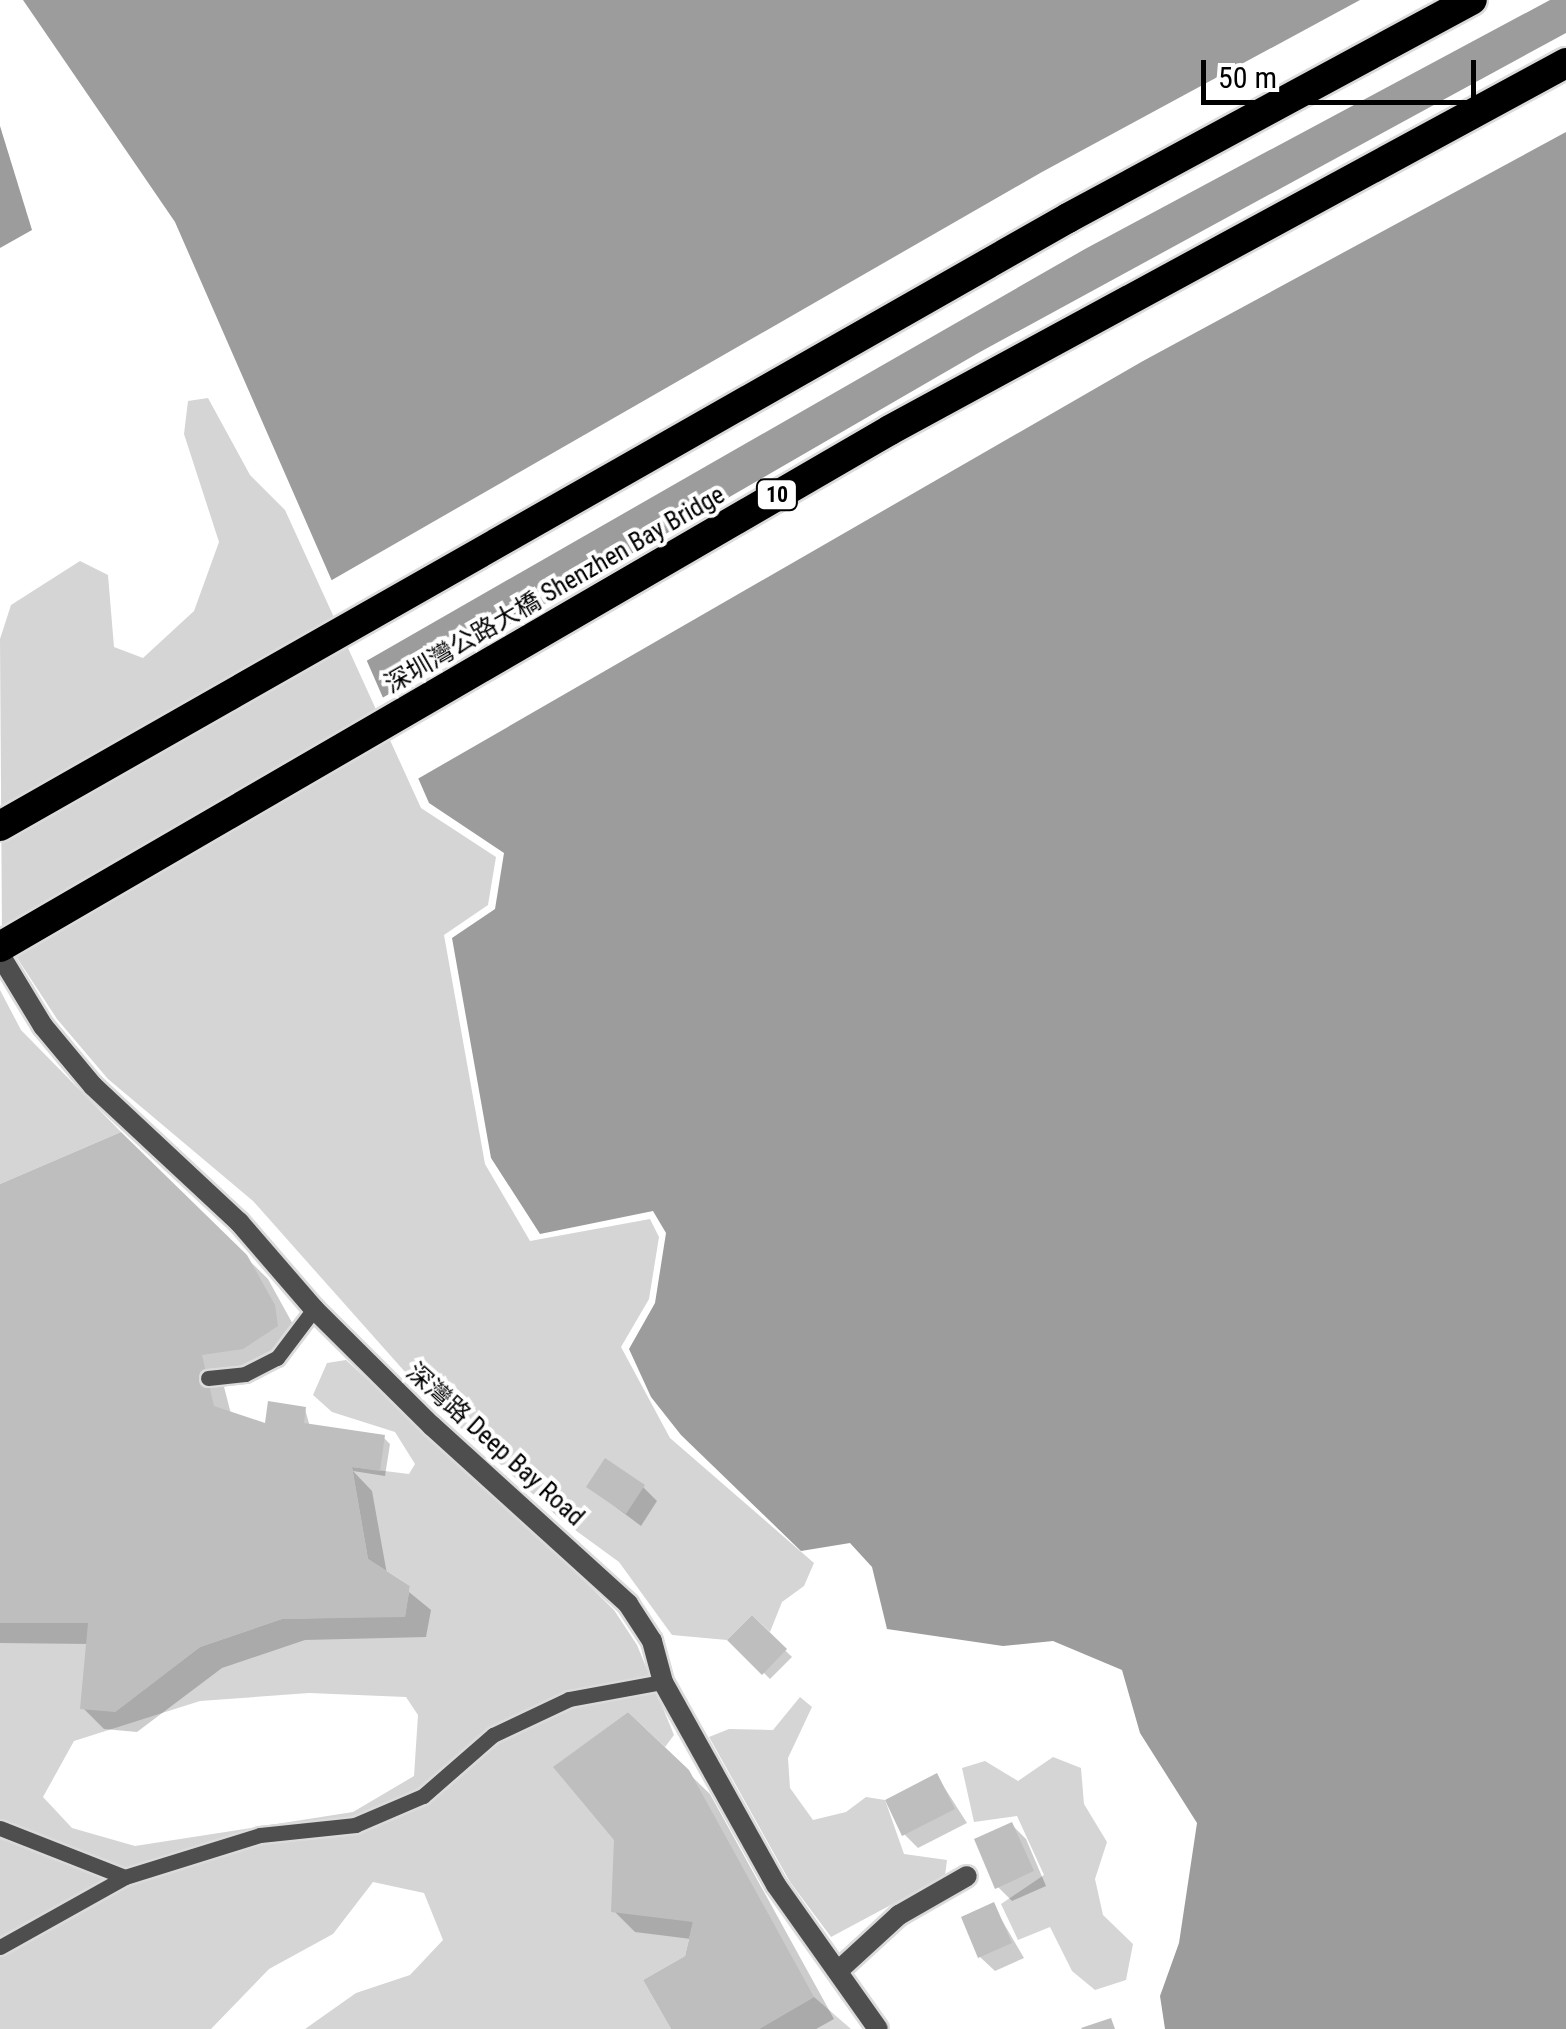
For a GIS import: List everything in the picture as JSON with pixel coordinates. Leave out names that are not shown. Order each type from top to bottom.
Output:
[{"type":"highway","points":[[0,826],[1119,189],[1472,0]]},
{"type":"highway","name":"深圳灣公路大橋 Shenzhen Bay Bridge","points":[[0,951],[971,384],[1566,63]]},
{"type":"street","name":"深灣路 Deep Bay Road","points":[[0,951],[43,1026],[93,1086],[239,1222],[314,1309],[628,1604],[652,1641],[664,1682],[776,1885],[878,2029]]},
{"type":"street","points":[[838,1971],[899,1915],[967,1876]]},
{"type":"lane","points":[[208,1378],[245,1374],[277,1358],[314,1309]]},
{"type":"lane","points":[[0,1947],[125,1876],[260,1835],[355,1824],[422,1796],[493,1735],[568,1699],[664,1682]]},
{"type":"lane","points":[[0,1828],[125,1876]]},
{"type":"shaded area","points":[[23,0],[1566,0],[1566,2029],[1165,2029],[1160,1996],[1179,1943],[1197,1823],[1140,1733],[1122,1670],[1053,1641],[1003,1646],[887,1629],[872,1567],[850,1543],[801,1551],[681,1435],[651,1397],[629,1349],[655,1303],[666,1233],[653,1211],[540,1234],[491,1158],[452,938],[495,909],[504,853],[429,803],[175,222]]},
{"type":"shaded area","points":[[0,126],[32,230],[0,248]]},
{"type":"shaded area","points":[[208,398],[250,475],[285,510],[421,808],[496,857],[488,905],[444,935],[485,1164],[530,1241],[650,1219],[659,1237],[649,1299],[621,1347],[670,1438],[814,1563],[804,1586],[782,1602],[770,1632],[752,1615],[727,1640],[672,1635],[619,1562],[560,1519],[430,1400],[253,1201],[108,1079],[57,1019],[2,935],[0,639],[11,605],[80,561],[108,575],[114,647],[143,658],[194,611],[219,542],[184,434],[188,401]]},
{"type":"shaded area","points":[[0,990],[21,1030],[121,1132],[0,1184]]},
{"type":"shaded area","points":[[346,1360],[554,1551],[614,1610],[637,1645],[674,1735],[665,1747],[628,1712],[554,1767],[693,1922],[685,1956],[643,1980],[671,2029],[305,2029],[356,1993],[410,1975],[443,1940],[424,1893],[373,1882],[333,1934],[269,1969],[211,2029],[0,2029],[0,1623],[88,1623],[115,1712],[200,1647],[282,1619],[405,1616],[410,1586],[368,1559],[352,1467],[409,1474],[415,1464],[395,1432],[332,1412],[313,1395],[327,1363]],"holes":[[[309,1693],[406,1697],[418,1715],[414,1776],[353,1812],[135,1846],[72,1828],[43,1797],[74,1741],[200,1701]]]},
{"type":"shaded area","points":[[800,1697],[812,1707],[788,1758],[790,1788],[813,1820],[846,1812],[866,1797],[885,1800],[904,1854],[947,1860],[945,1876],[831,1937],[790,1882],[709,1737],[729,1729],[773,1730]]},
{"type":"shaded area","points":[[1053,1757],[1081,1768],[1084,1804],[1107,1842],[1095,1879],[1103,1915],[1133,1944],[1126,1980],[1095,1990],[1072,1971],[1050,1927],[1018,1940],[1001,1904],[1044,1875],[1017,1816],[974,1822],[962,1768],[985,1761],[1018,1781]]},
{"type":"shaded area","points":[[814,1997],[851,2029],[759,2029]]},
{"type":"pier","points":[[1360,0],[1550,0],[1085,249],[361,664],[325,584],[1042,172]]},
{"type":"pier","points":[[1566,33],[1566,132],[1143,361],[414,781],[377,701],[980,352]]},
{"type":"building","points":[[121,1132],[247,1255],[275,1305],[278,1326],[243,1349],[202,1355],[214,1406],[265,1423],[268,1401],[306,1407],[304,1423],[385,1435],[380,1471],[352,1467],[368,1559],[410,1586],[405,1617],[282,1619],[200,1647],[115,1712],[80,1709],[88,1623],[0,1623],[0,1184]]},
{"type":"building","points":[[605,1458],[645,1485],[626,1514],[586,1487]]},
{"type":"building","points":[[752,1615],[787,1649],[762,1675],[727,1640]]},
{"type":"building","points":[[628,1712],[689,1770],[814,1997],[759,2029],[671,2029],[643,1980],[685,1956],[693,1922],[611,1912],[614,1840],[553,1767]]},
{"type":"building","points":[[937,1773],[955,1809],[902,1836],[885,1800]]},
{"type":"building","points":[[1012,1822],[1034,1871],[995,1889],[974,1839]]},
{"type":"building","points":[[994,1902],[1012,1943],[978,1958],[961,1917]]},
{"type":"building","points":[[1111,2018],[1115,2029],[1081,2028]]}]
